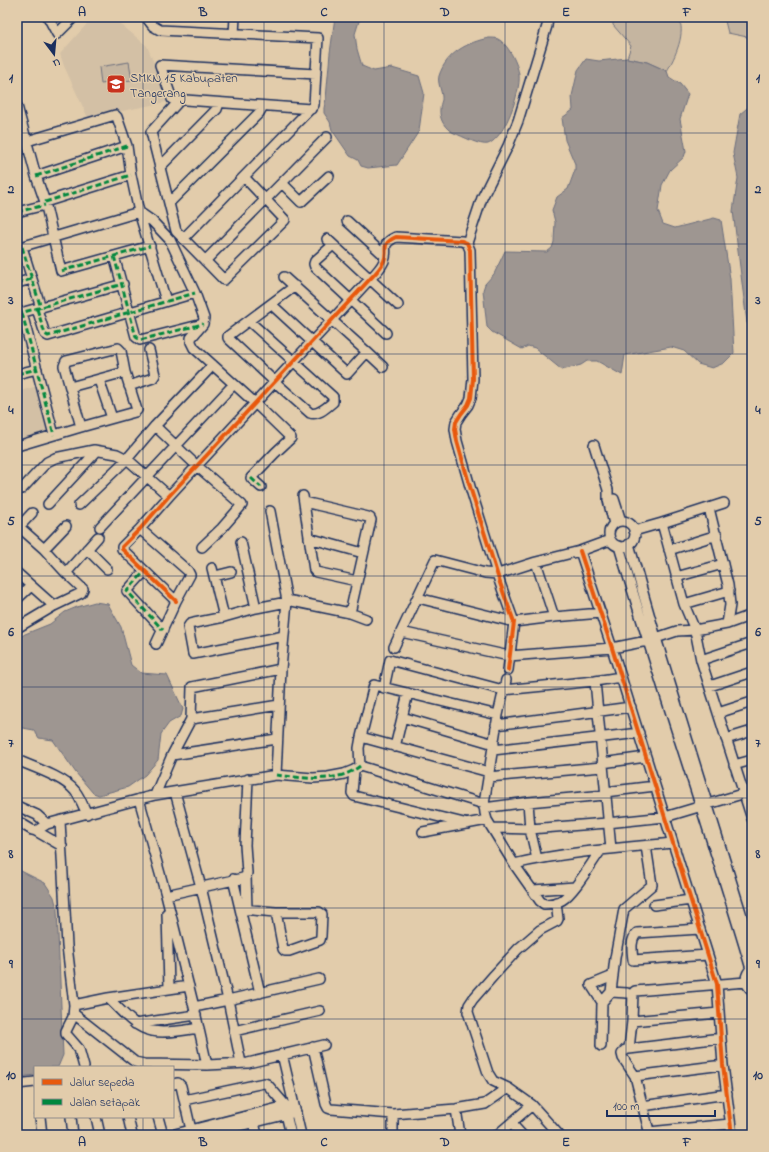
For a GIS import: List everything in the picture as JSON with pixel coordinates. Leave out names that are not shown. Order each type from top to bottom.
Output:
[{"type":"street","points":[[48,17],[57,34],[74,17]]},
{"type":"street","points":[[146,17],[153,26],[160,30],[318,38],[314,105],[183,239]]},
{"type":"street","points":[[234,34],[235,17]]},
{"type":"street","points":[[508,670],[514,622],[469,483],[455,429],[456,422],[468,405],[473,379],[470,250],[467,243],[482,198],[508,146],[518,121],[547,26],[548,17]]},
{"type":"street","points":[[311,109],[172,99],[160,65],[316,74]]},
{"type":"street","points":[[180,100],[151,132],[176,232],[224,280],[284,220],[244,177]]},
{"type":"street","points":[[160,167],[217,109],[219,103]]},
{"type":"street","points":[[17,106],[45,203],[61,271],[150,246]]},
{"type":"street","points":[[169,203],[259,113],[264,106]]},
{"type":"street","points":[[27,141],[115,115],[117,117],[127,146],[131,175],[139,212],[166,301]]},
{"type":"street","points":[[205,261],[327,137]]},
{"type":"street","points":[[36,176],[127,146]]},
{"type":"street","points":[[17,212],[131,175]]},
{"type":"street","points":[[282,183],[301,202],[330,176]]},
{"type":"street","points":[[139,212],[20,247],[32,278],[44,334],[48,336],[195,293]]},
{"type":"street","points":[[139,212],[152,221],[170,240],[195,293],[204,318],[203,324],[191,338],[190,342],[194,348],[291,438],[251,478],[261,487]]},
{"type":"street","points":[[347,221],[385,256]]},
{"type":"street","points":[[176,601],[122,549],[122,547],[370,279],[384,262],[385,246],[387,242],[396,237],[462,241],[467,243]]},
{"type":"street","points":[[386,333],[315,267],[315,261],[330,242],[398,305]]},
{"type":"street","points":[[114,256],[123,284],[136,337],[140,340],[203,324]]},
{"type":"street","points":[[284,277],[383,368]]},
{"type":"street","points":[[17,283],[32,278]]},
{"type":"street","points":[[54,435],[37,369],[19,313],[123,284]]},
{"type":"street","points":[[249,322],[333,397],[333,402],[317,413],[310,413],[274,382],[228,338],[228,336],[249,322],[295,286]]},
{"type":"street","points":[[271,304],[347,374],[367,352]]},
{"type":"street","points":[[17,446],[135,412],[136,410],[125,372],[121,351],[118,348],[66,361],[64,366],[81,427]]},
{"type":"street","points":[[129,386],[153,378],[155,375],[149,350]]},
{"type":"street","points":[[79,505],[127,458],[212,365]]},
{"type":"street","points":[[17,374],[37,369]]},
{"type":"street","points":[[70,387],[125,372]]},
{"type":"street","points":[[99,380],[112,418]]},
{"type":"street","points":[[100,527],[233,384]]},
{"type":"street","points":[[155,426],[197,466],[242,505],[222,528],[202,547]]},
{"type":"street","points":[[594,444],[608,490],[608,500],[617,523]]},
{"type":"street","points":[[22,489],[50,460],[88,451],[97,451],[118,454],[127,458],[168,496]]},
{"type":"street","points":[[48,504],[97,451]]},
{"type":"street","points":[[350,613],[371,520],[368,517],[304,499],[314,570],[316,572],[357,581]]},
{"type":"street","points":[[634,531],[724,503]]},
{"type":"street","points":[[709,508],[729,591],[730,605],[727,624]]},
{"type":"street","points":[[270,511],[287,601],[281,669],[276,775]]},
{"type":"street","points":[[17,628],[83,591],[82,586],[66,573],[44,548],[18,526],[32,513]]},
{"type":"street","points":[[617,523],[628,523],[633,528],[633,538],[626,546],[619,546],[612,543],[610,540],[610,530],[617,523]]},
{"type":"street","points":[[662,523],[684,604],[695,630],[701,660],[734,765],[748,793],[752,819]]},
{"type":"street","points":[[44,548],[66,526]]},
{"type":"street","points":[[140,529],[188,571],[190,575],[156,644]]},
{"type":"street","points":[[669,550],[716,535]]},
{"type":"street","points":[[66,573],[98,537]]},
{"type":"street","points":[[309,538],[363,553]]},
{"type":"street","points":[[394,647],[435,560],[485,573],[498,574],[536,562],[580,551],[610,540]]},
{"type":"street","points":[[240,542],[256,608]]},
{"type":"street","points":[[629,544],[666,696],[752,948]]},
{"type":"street","points":[[619,546],[651,639]]},
{"type":"street","points":[[87,549],[107,569]]},
{"type":"street","points":[[580,551],[631,707],[717,984],[723,1065],[732,1135]]},
{"type":"street","points":[[536,562],[554,617]]},
{"type":"street","points":[[676,576],[723,564]]},
{"type":"street","points":[[145,571],[127,591],[163,630]]},
{"type":"street","points":[[224,617],[214,572],[231,572]]},
{"type":"street","points":[[17,573],[54,606]]},
{"type":"street","points":[[17,599],[32,586]]},
{"type":"street","points":[[684,604],[729,591]]},
{"type":"street","points":[[418,598],[514,622],[601,613]]},
{"type":"street","points":[[284,636],[193,654],[188,627],[190,624],[287,601],[350,613],[366,619]]},
{"type":"street","points":[[401,632],[509,656],[612,648],[677,631],[695,630],[727,624],[752,615]]},
{"type":"street","points":[[701,660],[752,644]]},
{"type":"street","points":[[384,688],[390,660],[503,690],[621,677]]},
{"type":"street","points":[[154,795],[172,755],[192,719],[192,688],[281,669]]},
{"type":"street","points":[[710,686],[752,672]]},
{"type":"street","points":[[506,680],[496,725],[484,806],[487,820],[514,864],[540,901],[544,904],[563,900],[575,887],[601,850]]},
{"type":"street","points":[[595,681],[610,849]]},
{"type":"street","points":[[468,824],[354,796],[352,793],[359,748],[373,686],[498,715]]},
{"type":"street","points":[[395,747],[408,693]]},
{"type":"street","points":[[718,713],[752,702]]},
{"type":"street","points":[[192,719],[279,705]]},
{"type":"street","points":[[496,725],[631,707]]},
{"type":"street","points":[[402,717],[493,747],[600,738],[639,733]]},
{"type":"street","points":[[726,739],[752,731]]},
{"type":"street","points":[[361,737],[489,775],[602,765],[646,757]]},
{"type":"street","points":[[172,755],[277,739]]},
{"type":"street","points":[[17,760],[53,775],[71,787],[76,792],[87,814]]},
{"type":"street","points":[[734,765],[752,760]]},
{"type":"street","points":[[36,830],[47,824],[154,795],[276,775],[314,778],[339,776],[357,768],[484,806],[655,786]]},
{"type":"street","points":[[244,910],[247,873],[245,845],[248,779]]},
{"type":"street","points":[[175,792],[201,887],[228,1000],[241,1063]]},
{"type":"street","points":[[492,828],[530,829],[665,817],[748,793]]},
{"type":"street","points":[[139,799],[170,910],[207,1065]]},
{"type":"street","points":[[528,802],[530,829],[537,859]]},
{"type":"street","points":[[17,806],[37,816],[47,824]]},
{"type":"street","points":[[704,806],[751,968],[746,974],[746,982],[752,990]]},
{"type":"street","points":[[423,832],[487,820]]},
{"type":"street","points":[[17,821],[32,830],[36,830],[62,846]]},
{"type":"street","points":[[60,821],[68,946],[74,1009],[66,1034],[79,1049],[84,1066]]},
{"type":"street","points":[[514,864],[537,859],[601,850],[673,843]]},
{"type":"street","points":[[602,1002],[611,992],[614,958],[624,909],[652,885],[646,846]]},
{"type":"street","points":[[166,895],[244,878],[246,876]]},
{"type":"street","points":[[234,879],[244,910],[260,993]]},
{"type":"street","points":[[533,890],[575,887]]},
{"type":"street","points":[[654,905],[691,900]]},
{"type":"street","points":[[556,902],[557,921],[540,930],[524,944],[473,999],[468,1012],[488,1073],[493,1081],[508,1088],[532,1105],[559,1135]]},
{"type":"street","points":[[169,988],[167,915],[170,910]]},
{"type":"street","points":[[244,910],[321,912],[320,940],[284,952],[276,912]]},
{"type":"street","points":[[700,928],[637,933],[633,940],[633,960],[708,955]]},
{"type":"street","points":[[601,1046],[602,1002],[591,985],[613,976]]},
{"type":"street","points":[[136,1024],[195,1011],[228,1000],[319,979]]},
{"type":"street","points":[[629,1049],[633,993],[635,991],[746,982]]},
{"type":"street","points":[[74,1009],[108,998],[189,986]]},
{"type":"street","points":[[611,992],[626,994]]},
{"type":"street","points":[[108,998],[136,1024],[148,1030],[159,1032],[199,1028]]},
{"type":"street","points":[[74,1009],[135,1062],[144,1064],[207,1065],[241,1063],[324,1045]]},
{"type":"street","points":[[234,1031],[320,1011]]},
{"type":"street","points":[[632,1021],[720,1013]]},
{"type":"street","points":[[721,1038],[629,1049],[623,1052],[622,1056],[635,1076],[649,1133],[704,1131],[730,1124]]},
{"type":"street","points":[[313,1047],[328,1108],[393,1114],[456,1110],[485,1104],[508,1088]]},
{"type":"street","points":[[282,1054],[290,1111],[291,1135]]},
{"type":"street","points":[[635,1076],[723,1065]]},
{"type":"street","points":[[17,1084],[34,1082]]},
{"type":"street","points":[[184,1100],[264,1083],[267,1084],[290,1111],[301,1135]]},
{"type":"street","points":[[174,1084],[180,1084],[191,1130]]},
{"type":"street","points":[[642,1106],[727,1094]]},
{"type":"street","points":[[497,1135],[532,1105]]},
{"type":"street","points":[[456,1110],[460,1135]]},
{"type":"street","points":[[203,1135],[223,1133],[290,1111]]},
{"type":"street","points":[[172,1135],[290,1111]]},
{"type":"street","points":[[393,1114],[393,1135]]},
{"type":"street","points":[[40,1118],[42,1135]]},
{"type":"street","points":[[71,1118],[73,1135]]},
{"type":"street","points":[[96,1118],[100,1135]]},
{"type":"street","points":[[128,1118],[132,1135]]},
{"type":"street","points":[[158,1118],[163,1135]]},
{"type":"street","points":[[254,1122],[257,1135]]},
{"type":"street","points":[[511,1123],[522,1135]]},
{"type":"shaded area","name":"SMKN 15 Kabupaten Tangerang","points":[[93,17],[112,17],[147,46],[166,102],[88,118],[60,54]]},
{"type":"shaded area","points":[[335,17],[362,17],[360,18],[355,34],[357,49],[362,66],[374,71],[392,68],[419,76],[424,93],[419,131],[397,165],[368,168],[361,166],[358,160],[350,156],[332,130],[330,122],[324,113]]},
{"type":"shaded area","points":[[614,17],[678,17],[681,37],[667,71],[647,62],[627,58],[631,46],[613,25]]},
{"type":"shaded area","points":[[724,17],[752,17],[752,38],[728,33]]},
{"type":"shaded area","points":[[489,38],[498,39],[509,50],[517,65],[519,82],[515,102],[506,124],[494,140],[488,144],[485,144],[454,133],[445,126],[440,113],[442,97],[439,85],[439,76],[442,68],[452,55],[473,42]]},
{"type":"shaded area","points":[[627,58],[647,62],[667,71],[669,77],[680,84],[688,94],[680,119],[686,151],[684,157],[670,170],[662,185],[658,211],[663,224],[675,228],[714,218],[721,220],[730,279],[734,353],[724,363],[712,368],[698,364],[684,351],[671,347],[625,355],[622,375],[597,361],[587,361],[581,365],[562,370],[535,348],[528,346],[522,349],[492,332],[487,327],[483,290],[485,284],[494,274],[505,251],[547,252],[552,248],[554,242],[555,222],[552,210],[557,197],[568,189],[575,170],[575,164],[565,140],[562,118],[573,110],[572,96],[578,70],[586,59],[599,61]]},
{"type":"shaded area","points":[[129,62],[132,80],[101,84],[99,67]]},
{"type":"shaded area","points":[[752,104],[752,329],[747,323],[733,211],[738,178],[733,153],[740,114]]},
{"type":"shaded area","points":[[37,386],[50,434],[17,443],[17,392]]},
{"type":"shaded area","points":[[95,602],[108,604],[121,627],[131,665],[141,673],[167,675],[183,709],[181,716],[169,723],[161,734],[158,760],[145,775],[128,787],[99,795],[93,793],[76,773],[53,740],[39,738],[34,730],[17,727],[17,639],[25,634],[50,624],[65,612]]},
{"type":"shaded area","points":[[17,867],[21,871],[45,883],[54,897],[57,909],[63,1055],[58,1066],[34,1066],[34,1075],[17,1076]]},
{"type":"marked path","points":[[36,176],[127,146]]},
{"type":"marked path","points":[[45,202],[131,175]]},
{"type":"marked path","points":[[17,212],[45,205]]},
{"type":"marked path","points":[[61,271],[150,246]]},
{"type":"marked path","points":[[22,247],[41,308]]},
{"type":"marked path","points":[[114,256],[136,337],[140,340],[203,324]]},
{"type":"marked path","points":[[17,283],[32,279]]},
{"type":"marked path","points":[[17,314],[123,284]]},
{"type":"marked path","points":[[37,309],[45,334],[48,336],[195,293]]},
{"type":"marked path","points":[[22,313],[54,435]]},
{"type":"marked path","points":[[17,374],[37,369]]},
{"type":"marked path","points":[[251,478],[261,487]]},
{"type":"marked path","points":[[148,574],[145,571],[127,591],[163,630]]},
{"type":"marked path","points":[[276,775],[308,778],[330,778],[351,772],[360,766]]},
{"type":"cycle path","points":[[176,601],[122,549],[122,547],[376,273],[384,261],[386,245],[388,242],[396,237],[462,241],[467,243],[470,250],[473,379],[471,398],[456,422],[455,429],[471,490],[500,583],[514,622],[508,670]]},
{"type":"cycle path","points":[[580,551],[612,648],[717,984],[723,1065],[732,1135]]},
{"type":"place","name":"SMKN 15 Kabupaten Tangerang","points":[[116,84]]}]
